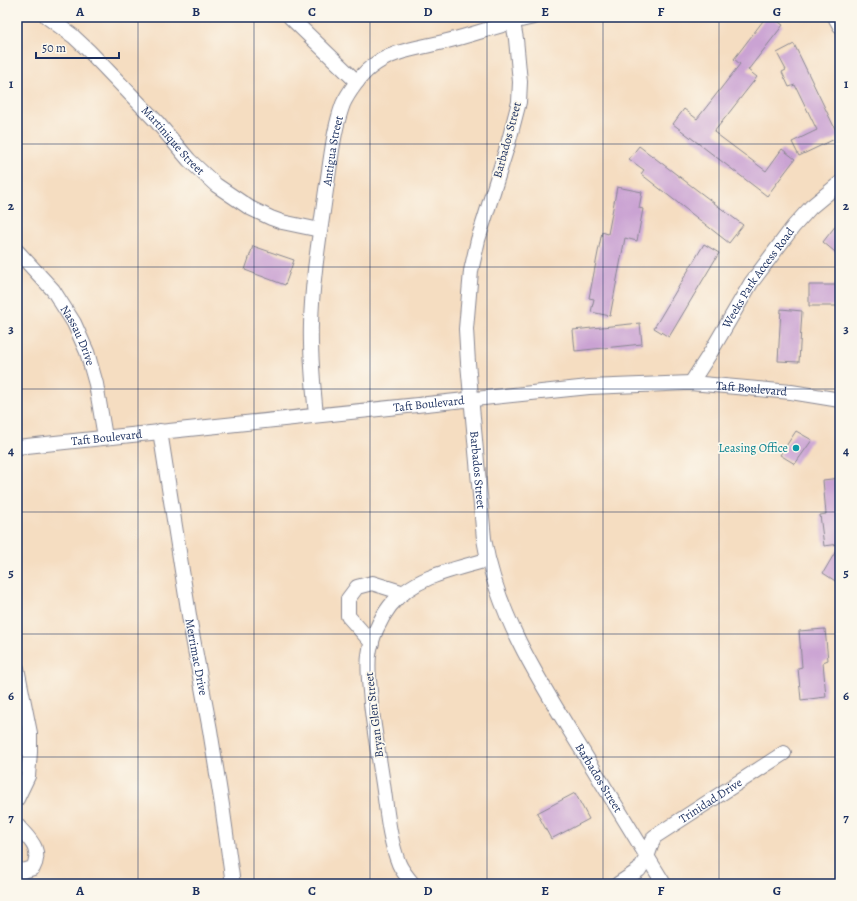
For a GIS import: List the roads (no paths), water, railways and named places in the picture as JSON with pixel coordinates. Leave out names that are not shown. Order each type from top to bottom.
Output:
[{"type":"street","name":"Martinique Street","points":[[47,17],[89,50],[157,122],[189,160],[216,185],[250,208],[271,218],[282,222],[320,230]]},
{"type":"street","points":[[290,17],[358,82]]},
{"type":"street","name":"Antigua Street","points":[[316,415],[312,376],[311,324],[314,279],[333,147],[338,119],[344,102],[369,68],[380,60],[396,54],[446,41],[512,19],[534,17]]},
{"type":"street","points":[[835,17],[840,26]]},
{"type":"street","name":"Barbados Street","points":[[512,19],[516,39],[520,82],[519,102],[508,144],[478,240],[471,271],[466,330],[483,532],[487,560],[505,613],[540,682],[664,884]]},
{"type":"street","name":"Weeks Park Access Road","points":[[690,383],[709,355],[751,283],[793,227],[812,207],[840,183]]},
{"type":"street","name":"Nassau Drive","points":[[17,251],[54,290],[74,323],[87,352],[96,384],[105,437]]},
{"type":"street","name":"Taft Boulevard","points":[[17,447],[589,387],[690,383],[790,392],[840,400]]},
{"type":"street","name":"Merrimac Drive","points":[[160,431],[191,628],[211,738],[233,884]]},
{"type":"street","name":"Bryan Glen Street","points":[[413,884],[400,866],[395,854],[390,827],[374,728],[368,669],[372,643],[382,618],[392,604],[404,593],[423,580],[438,574],[487,560]]},
{"type":"street","points":[[372,643],[348,616],[348,599],[357,587],[372,583],[404,593]]},
{"type":"street","points":[[17,668],[30,733],[30,752],[28,776],[17,799]]},
{"type":"street","name":"Trinidad Drive","points":[[647,857],[654,837],[784,753]]},
{"type":"street","points":[[17,825],[33,844],[37,852],[37,861],[33,868],[23,871],[17,869]]},
{"type":"street","points":[[618,884],[639,870],[647,857]]},
{"type":"place","name":"Leasing Office","points":[[796,448]]}]
